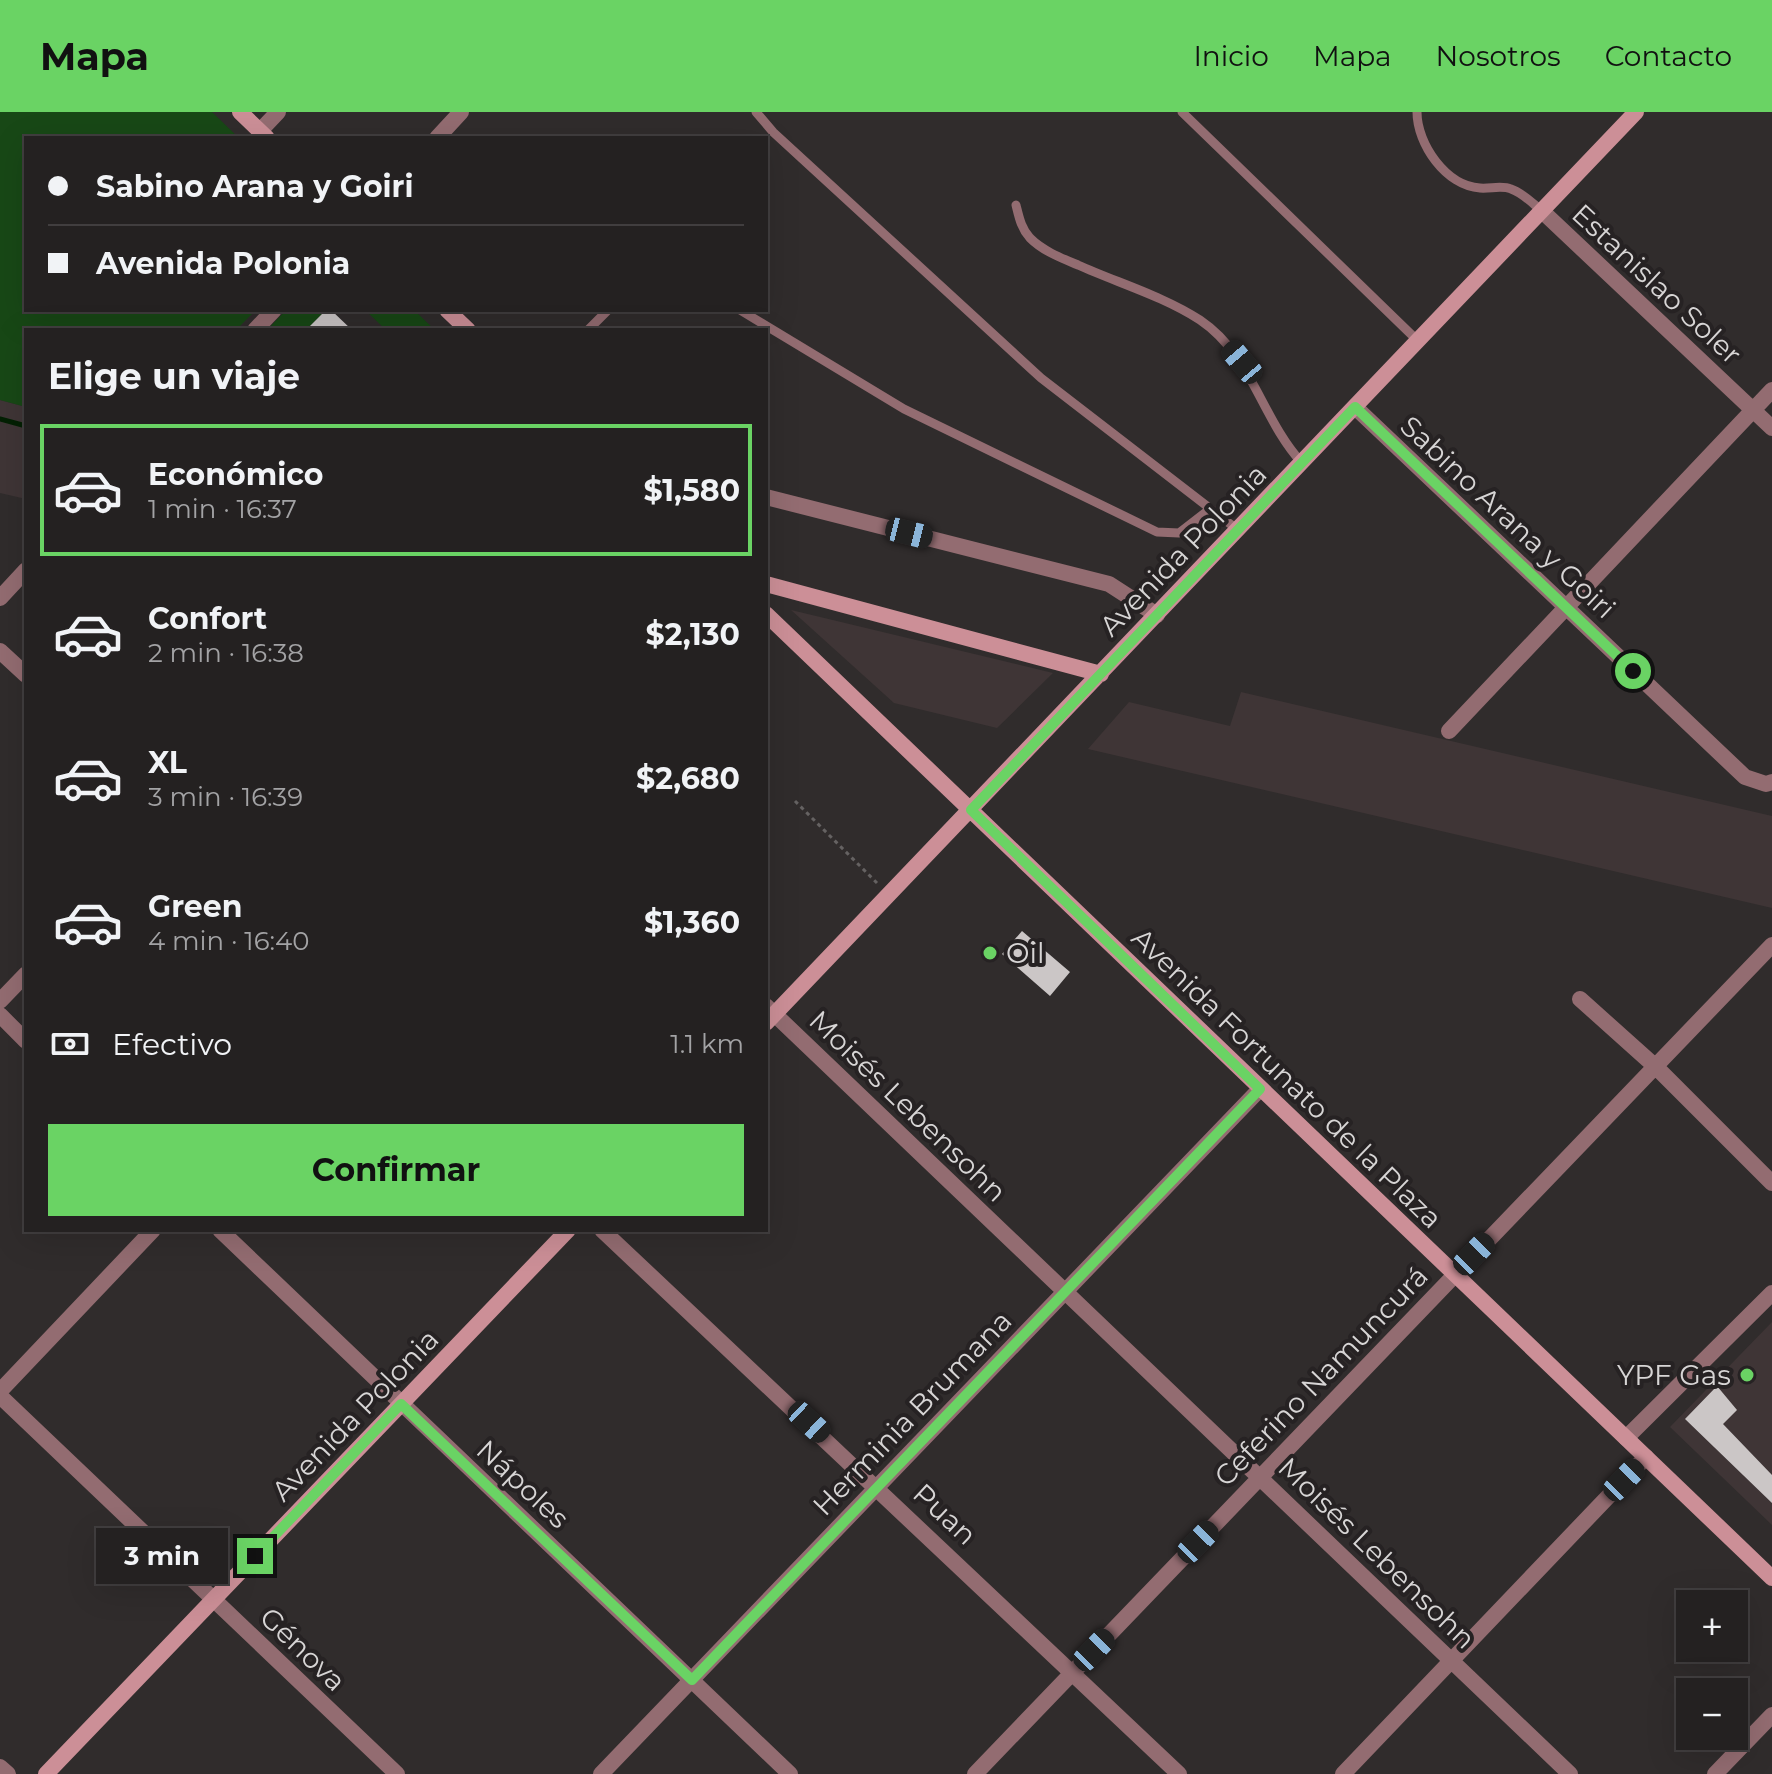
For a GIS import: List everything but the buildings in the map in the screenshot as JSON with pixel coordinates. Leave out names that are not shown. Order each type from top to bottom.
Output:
[{"type":"main road","points":[[240,112],[264,134]]},
{"type":"main road","name":"Avenida Polonia","points":[[769,1014],[971,810],[1636,112]]},
{"type":"main road","points":[[449,312],[466,328]]},
{"type":"main road","points":[[768,585],[1101,674]]},
{"type":"main road","name":"Avenida Fortunato de la Plaza","points":[[768,616],[1772,1578]]},
{"type":"main road","name":"Avenida Polonia","points":[[46,1774],[566,1232]]},
{"type":"street","points":[[264,134],[278,112]]},
{"type":"street","points":[[439,136],[461,112]]},
{"type":"street","name":"Estanislao Soler","points":[[1542,211],[1772,428]]},
{"type":"street","points":[[257,328],[272,312]]},
{"type":"street","points":[[1449,731],[1772,390]]},
{"type":"street","name":"Sabino Arana y Goiri","points":[[1355,407],[1745,777],[1766,784],[1772,782]]},
{"type":"street","points":[[768,498],[1109,584],[1157,615]]},
{"type":"street","points":[[0,598],[24,572]]},
{"type":"street","points":[[0,651],[24,673]]},
{"type":"street","name":"Ceferino Namuncurá","points":[[975,1774],[1772,945]]},
{"type":"street","points":[[0,1001],[24,976]]},
{"type":"street","points":[[1580,999],[1657,1068],[1772,1183]]},
{"type":"street","name":"Moisés Lebensohn","points":[[769,1014],[1065,1291],[1570,1774]]},
{"type":"street","points":[[0,1015],[24,1039]]},
{"type":"street","name":"Herminia Brumana","points":[[601,1774],[1260,1089]]},
{"type":"street","points":[[0,1393],[151,1232]]},
{"type":"street","name":"Nápoles","points":[[222,1232],[790,1774]]},
{"type":"street","name":"Puan","points":[[604,1232],[1074,1671],[1179,1774]]},
{"type":"street","points":[[1626,1438],[1772,1293]]},
{"type":"street","name":"Génova","points":[[0,1393],[397,1774]]},
{"type":"street","points":[[1343,1774],[1646,1457]]},
{"type":"street","points":[[1715,1774],[1772,1715]]},
{"type":"street","points":[[0,1767],[8,1774]]},
{"type":"lane","points":[[756,112],[770,136],[1041,378],[1238,530]]},
{"type":"lane","points":[[1182,112],[1418,341]]},
{"type":"lane","points":[[1417,112],[1423,142],[1438,164],[1461,183],[1479,188],[1509,187],[1542,211]]},
{"type":"lane","points":[[1016,205],[1020,224],[1051,254],[1167,302],[1200,320],[1222,338],[1242,362],[1283,442],[1302,463]]},
{"type":"lane","points":[[590,328],[606,312]]},
{"type":"lane","points":[[743,312],[904,409],[1157,532],[1179,533],[1210,509]]},
{"type":"path","points":[[795,801],[889,895]]},
{"type":"shaded area","points":[[0,400],[24,406],[24,499],[0,493]]},
{"type":"shaded area","points":[[791,610],[1053,673],[997,728],[894,703]]},
{"type":"shaded area","points":[[1241,692],[1772,816],[1772,908],[1088,749],[1129,702],[1230,726]]},
{"type":"shaded area","name":"YPF Gas","points":[[1772,1322],[1772,1525],[1670,1427]]},
{"type":"green space","points":[[0,112],[212,112],[237,136],[24,136],[24,312],[254,312],[238,328],[24,328],[24,406],[0,400]]},
{"type":"green space","points":[[284,312],[324,312],[308,328],[269,328]]},
{"type":"green space","points":[[367,312],[416,312],[433,328],[384,328]]},
{"type":"waterway","points":[[0,419],[24,425]]},
{"type":"place","name":"Oil","points":[[990,953]]},
{"type":"place","name":"YPF Gas","points":[[1747,1375]]},
{"type":"route","points":[[255,1556],[401,1404],[692,1680],[1260,1089],[971,810],[1355,407],[1633,671]]}]
